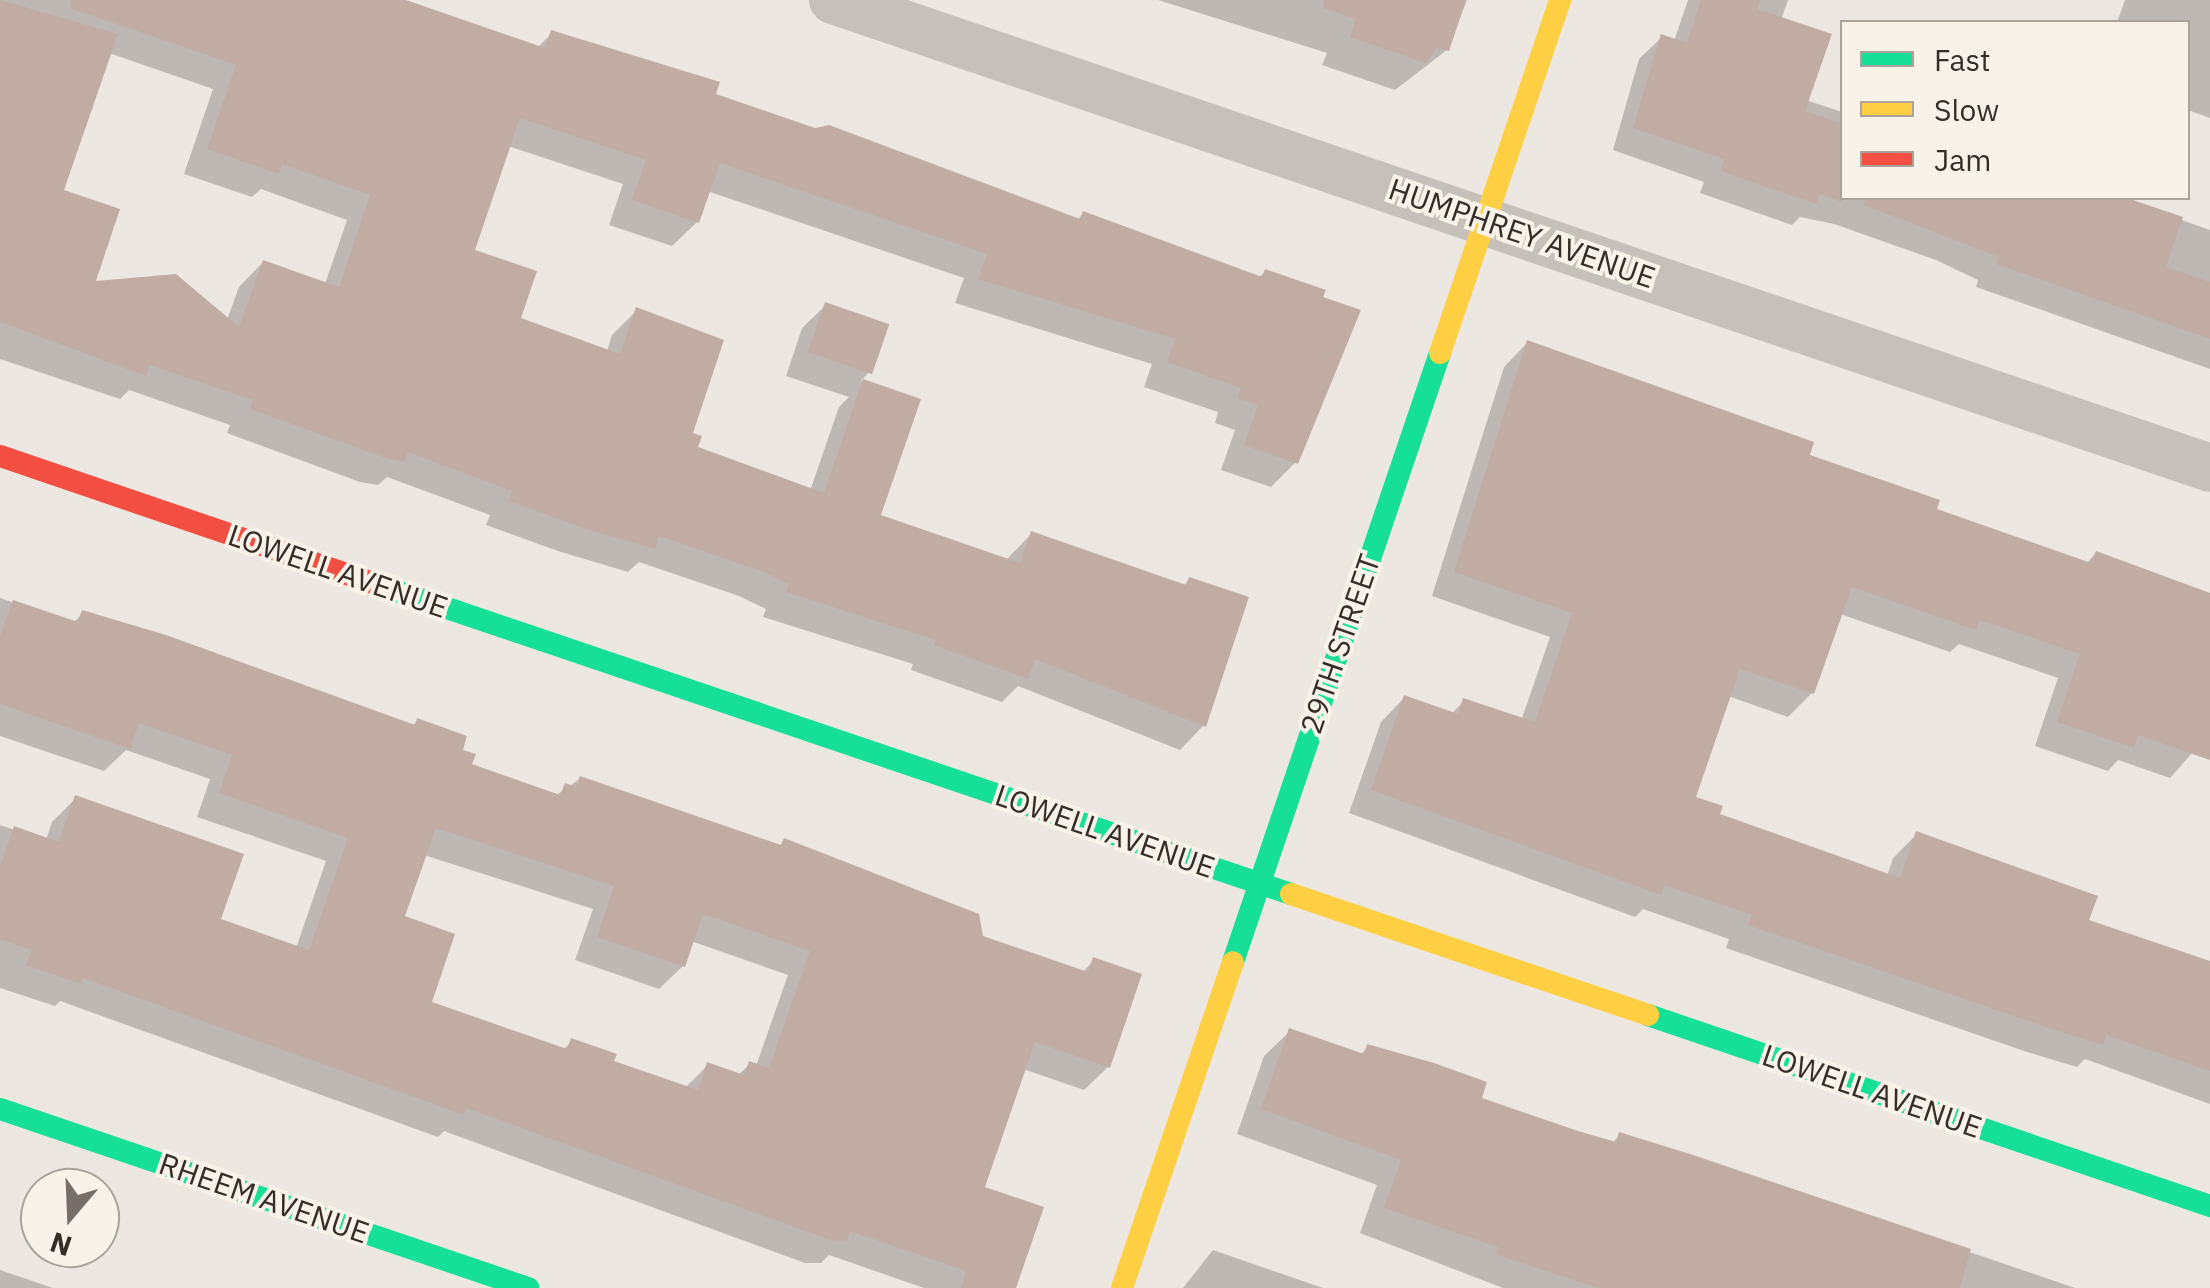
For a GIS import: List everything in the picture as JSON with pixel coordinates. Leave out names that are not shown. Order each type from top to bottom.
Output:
[{"type":"street","name":"HUMPHREY AVENUE","points":[[833,0],[2210,468]]},
{"type":"street","name":"29TH STREET","points":[[1122,1288],[1560,0]]},
{"type":"street","name":"LOWELL AVENUE","points":[[0,456],[2210,1206]]},
{"type":"street","name":"RHEEM AVENUE","points":[[0,1109],[528,1288]]},
{"type":"building","points":[[0,0],[118,34],[64,190],[120,209],[96,281],[176,274],[239,327],[263,260],[339,287],[370,195],[282,164],[279,174],[207,149],[236,65],[70,8],[71,0],[406,0],[545,48],[551,30],[720,82],[716,94],[815,128],[829,125],[1080,219],[1083,211],[1262,277],[1265,269],[1326,290],[1323,297],[1361,310],[1298,464],[1244,445],[1258,405],[1237,398],[1241,388],[1167,362],[1175,339],[978,279],[987,254],[720,163],[699,223],[632,200],[646,160],[520,118],[475,250],[537,271],[521,318],[620,354],[636,307],[724,340],[693,433],[702,436],[698,447],[824,493],[863,379],[921,399],[881,515],[1020,563],[1031,531],[1186,585],[1189,577],[1249,597],[1206,727],[1035,659],[1028,679],[934,645],[936,640],[786,592],[789,584],[764,572],[659,536],[655,549],[583,528],[509,501],[512,491],[408,452],[405,462],[386,458],[250,409],[253,400],[150,365],[146,376],[0,322]]},
{"type":"building","points":[[1324,0],[1466,0],[1449,51],[1437,47],[1426,63],[1350,37],[1356,19],[1323,8]]},
{"type":"building","points":[[1701,0],[1760,0],[1757,9],[1832,34],[1805,111],[1840,123],[1842,202],[1820,194],[1817,204],[1721,171],[1724,159],[1633,128],[1661,34],[1687,43]]},
{"type":"building","points":[[1865,200],[2133,200],[2183,217],[2166,267],[2210,282],[2210,339],[1996,264],[1999,257],[1864,205]]},
{"type":"building","points":[[825,302],[889,324],[872,374],[808,352]]},
{"type":"building","points":[[1527,340],[1814,442],[1810,455],[1940,500],[1937,509],[2091,563],[2096,551],[2210,593],[2210,760],[2138,735],[2134,748],[2057,722],[2080,654],[1980,620],[1976,630],[1852,587],[1814,694],[1740,669],[1696,797],[1723,806],[1720,814],[1900,878],[1916,831],[2098,896],[2089,920],[2210,961],[2210,1071],[2106,1035],[2103,1045],[2052,1029],[1748,925],[1752,915],[1664,885],[1661,895],[1371,790],[1404,695],[1458,714],[1463,698],[1535,722],[1572,613],[1454,572]]},
{"type":"building","points":[[13,600],[78,622],[82,610],[166,635],[415,725],[417,718],[467,736],[463,750],[476,754],[472,764],[560,795],[565,783],[576,787],[580,776],[781,845],[784,838],[979,914],[983,936],[1088,972],[1093,957],[1142,974],[1110,1068],[1035,1042],[985,1187],[1044,1207],[1016,1288],[961,1288],[966,1271],[850,1231],[847,1241],[830,1240],[467,1108],[464,1115],[83,978],[81,984],[26,965],[32,950],[0,939],[0,867],[14,826],[59,842],[75,795],[244,854],[221,919],[309,950],[348,838],[219,793],[232,755],[139,723],[130,749],[0,704],[0,636]],"holes":[[[436,828],[614,886],[597,937],[685,967],[703,914],[810,951],[769,1068],[749,1061],[744,1075],[707,1062],[698,1090],[614,1061],[617,1054],[571,1038],[567,1049],[432,1002],[455,934],[405,916]]]},
{"type":"building","points":[[1289,1028],[1364,1054],[1367,1044],[1434,1063],[1487,1082],[1482,1098],[1616,1142],[1619,1132],[1971,1249],[1960,1288],[1598,1288],[1495,1254],[1498,1247],[1384,1208],[1401,1160],[1261,1109]]},
{"type":"traffic: fast","points":[[1233,962],[1440,353]]},
{"type":"traffic: fast","points":[[385,587],[1291,894]]},
{"type":"traffic: fast","points":[[1648,1015],[2210,1206]]},
{"type":"traffic: fast","points":[[0,1109],[528,1288]]},
{"type":"traffic: slow","points":[[1440,353],[1560,0]]},
{"type":"traffic: slow","points":[[1291,894],[1648,1015]]},
{"type":"traffic: slow","points":[[1122,1288],[1233,962]]},
{"type":"traffic: jam","points":[[0,456],[385,587]]}]
